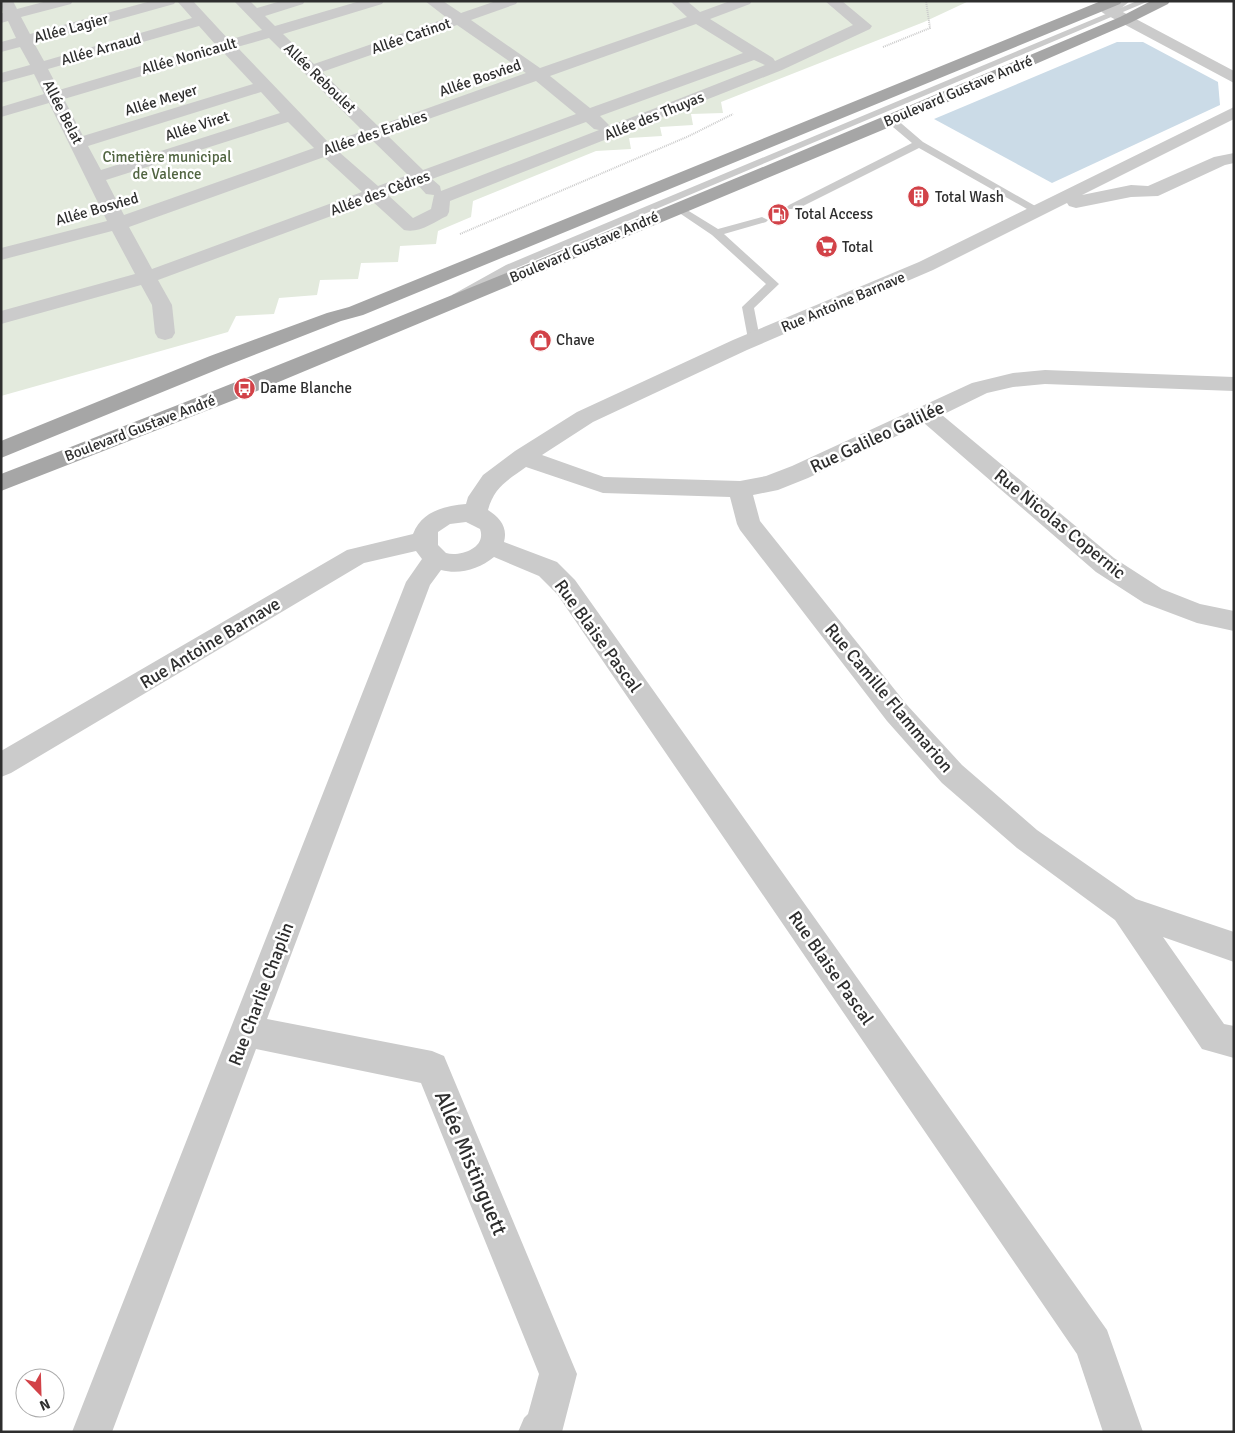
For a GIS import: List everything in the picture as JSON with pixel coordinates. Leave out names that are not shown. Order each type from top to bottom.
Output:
[{"type":"main road","name":"Boulevard Gustave André","points":[[1,450],[218,361],[356,311],[1120,9],[1163,1]]},
{"type":"main road","name":"Boulevard Gustave André","points":[[1,483],[244,388],[891,120],[1120,9]]},
{"type":"street","points":[[1,62],[22,34],[66,1]]},
{"type":"street","points":[[1,32],[22,34],[115,1]]},
{"type":"street","name":"Allée Lagier","points":[[1,47],[22,34],[169,1]]},
{"type":"street","name":"Allée Reboulet","points":[[241,1],[363,119],[441,198]]},
{"type":"street","points":[[254,14],[298,1]]},
{"type":"street","name":"Allée Nonicault","points":[[1,112],[22,34],[220,40],[272,32],[377,1]]},
{"type":"street","name":"Allée Catinot","points":[[311,70],[511,1]]},
{"type":"street","name":"Allée des Erables","points":[[1,254],[115,216],[327,150],[538,75],[700,10],[745,1]]},
{"type":"street","name":"Allée des Thuyas","points":[[441,198],[612,133],[776,67],[864,26],[832,1]]},
{"type":"street","points":[[436,2],[524,63],[587,116],[612,133]]},
{"type":"street","name":"Allée Bosvied","points":[[346,125],[524,63],[680,4],[700,10]]},
{"type":"street","points":[[1120,9],[1234,78]]},
{"type":"street","points":[[192,10],[312,137],[411,226],[440,212],[441,198]]},
{"type":"street","name":"Allée Arnaud","points":[[1,78],[22,34],[192,10]]},
{"type":"street","points":[[700,10],[754,54],[776,67]]},
{"type":"street","points":[[22,34],[66,76]]},
{"type":"street","points":[[22,34],[29,87]]},
{"type":"street","name":"Allée Belat","points":[[22,34],[162,306],[165,333]]},
{"type":"street","points":[[94,68],[220,40]]},
{"type":"street","name":"Allée des Cèdres","points":[[1,318],[148,277],[754,54]]},
{"type":"street","points":[[226,72],[245,66]]},
{"type":"street","points":[[75,135],[264,86]]},
{"type":"street","points":[[258,106],[277,100]]},
{"type":"street","points":[[63,112],[82,107]]},
{"type":"street","name":"Rue Antoine Barnave","points":[[474,516],[480,497],[492,481],[524,457],[585,417],[754,339],[926,266],[1234,112]]},
{"type":"street","points":[[96,177],[290,115]]},
{"type":"street","points":[[75,135],[90,122]]},
{"type":"street","points":[[294,144],[329,131]]},
{"type":"street","points":[[88,161],[107,155]]},
{"type":"street","points":[[1038,210],[1131,190],[1151,192],[1220,161],[1234,158]]},
{"type":"street","name":"Allée Bosvied","points":[[93,211],[115,216],[130,200]]},
{"type":"street","name":"Rue Galileo Galilée","points":[[524,457],[603,485],[740,488],[770,484],[927,414],[980,388],[1013,380],[1045,377],[1234,384]]},
{"type":"street","name":"Rue Nicolas Copernic","points":[[927,414],[1105,565],[1153,596],[1197,613],[1234,621]]},
{"type":"street","name":"Rue Camille Flammarion","points":[[740,488],[748,524],[897,713],[952,774],[1027,839],[1126,910],[1234,947]]},
{"type":"street","points":[[466,513],[482,518],[492,528],[494,541],[490,547],[486,553],[470,562],[452,564],[431,550],[425,534],[433,523],[448,515],[466,513]]},
{"type":"street","name":"Rue Antoine Barnave","points":[[1,764],[356,556],[395,546],[431,550]]},
{"type":"street","name":"Rue Blaise Pascal","points":[[490,547],[511,553],[548,569],[566,588],[1093,1344],[1123,1432]]},
{"type":"street","name":"Rue Charlie Chaplin","points":[[92,1432],[431,550]]},
{"type":"street","name":"Rue Camille Flammarion","points":[[1126,910],[1214,1038],[1234,1042]]},
{"type":"street","name":"Allée Mistinguett","points":[[247,1031],[432,1068],[558,1374],[545,1426],[538,1432]]},
{"type":"lane","points":[[425,313],[510,266],[1120,9],[1145,1]]},
{"type":"lane","points":[[891,120],[919,144],[1038,210]]},
{"type":"lane","points":[[793,207],[919,144]]},
{"type":"lane","points":[[679,208],[716,233],[773,284],[748,307],[754,339]]},
{"type":"lane","points":[[716,233],[762,220]]},
{"type":"path","points":[[878,49],[930,28],[930,21],[926,14],[926,1]]},
{"type":"path","points":[[455,238],[460,233],[689,136],[740,111]]},
{"type":"green space","name":"Cimetière municipal de Valence","points":[[1,1],[969,1],[924,22],[721,102],[723,113],[691,114],[693,125],[660,127],[662,136],[629,138],[631,149],[596,151],[473,201],[471,217],[438,231],[436,244],[400,246],[398,262],[361,263],[358,279],[320,280],[317,295],[279,298],[274,314],[236,316],[228,332],[1,396]]},
{"type":"water","points":[[1117,42],[1143,42],[1218,82],[1220,105],[1052,183],[934,119]]},
{"type":"place","name":"Total Wash","points":[[919,197]]},
{"type":"place","name":"Total Access","points":[[779,214]]},
{"type":"place","name":"Total","points":[[826,247]]},
{"type":"place","name":"Chave","points":[[540,340]]},
{"type":"place","name":"Dame Blanche","points":[[244,388]]}]
